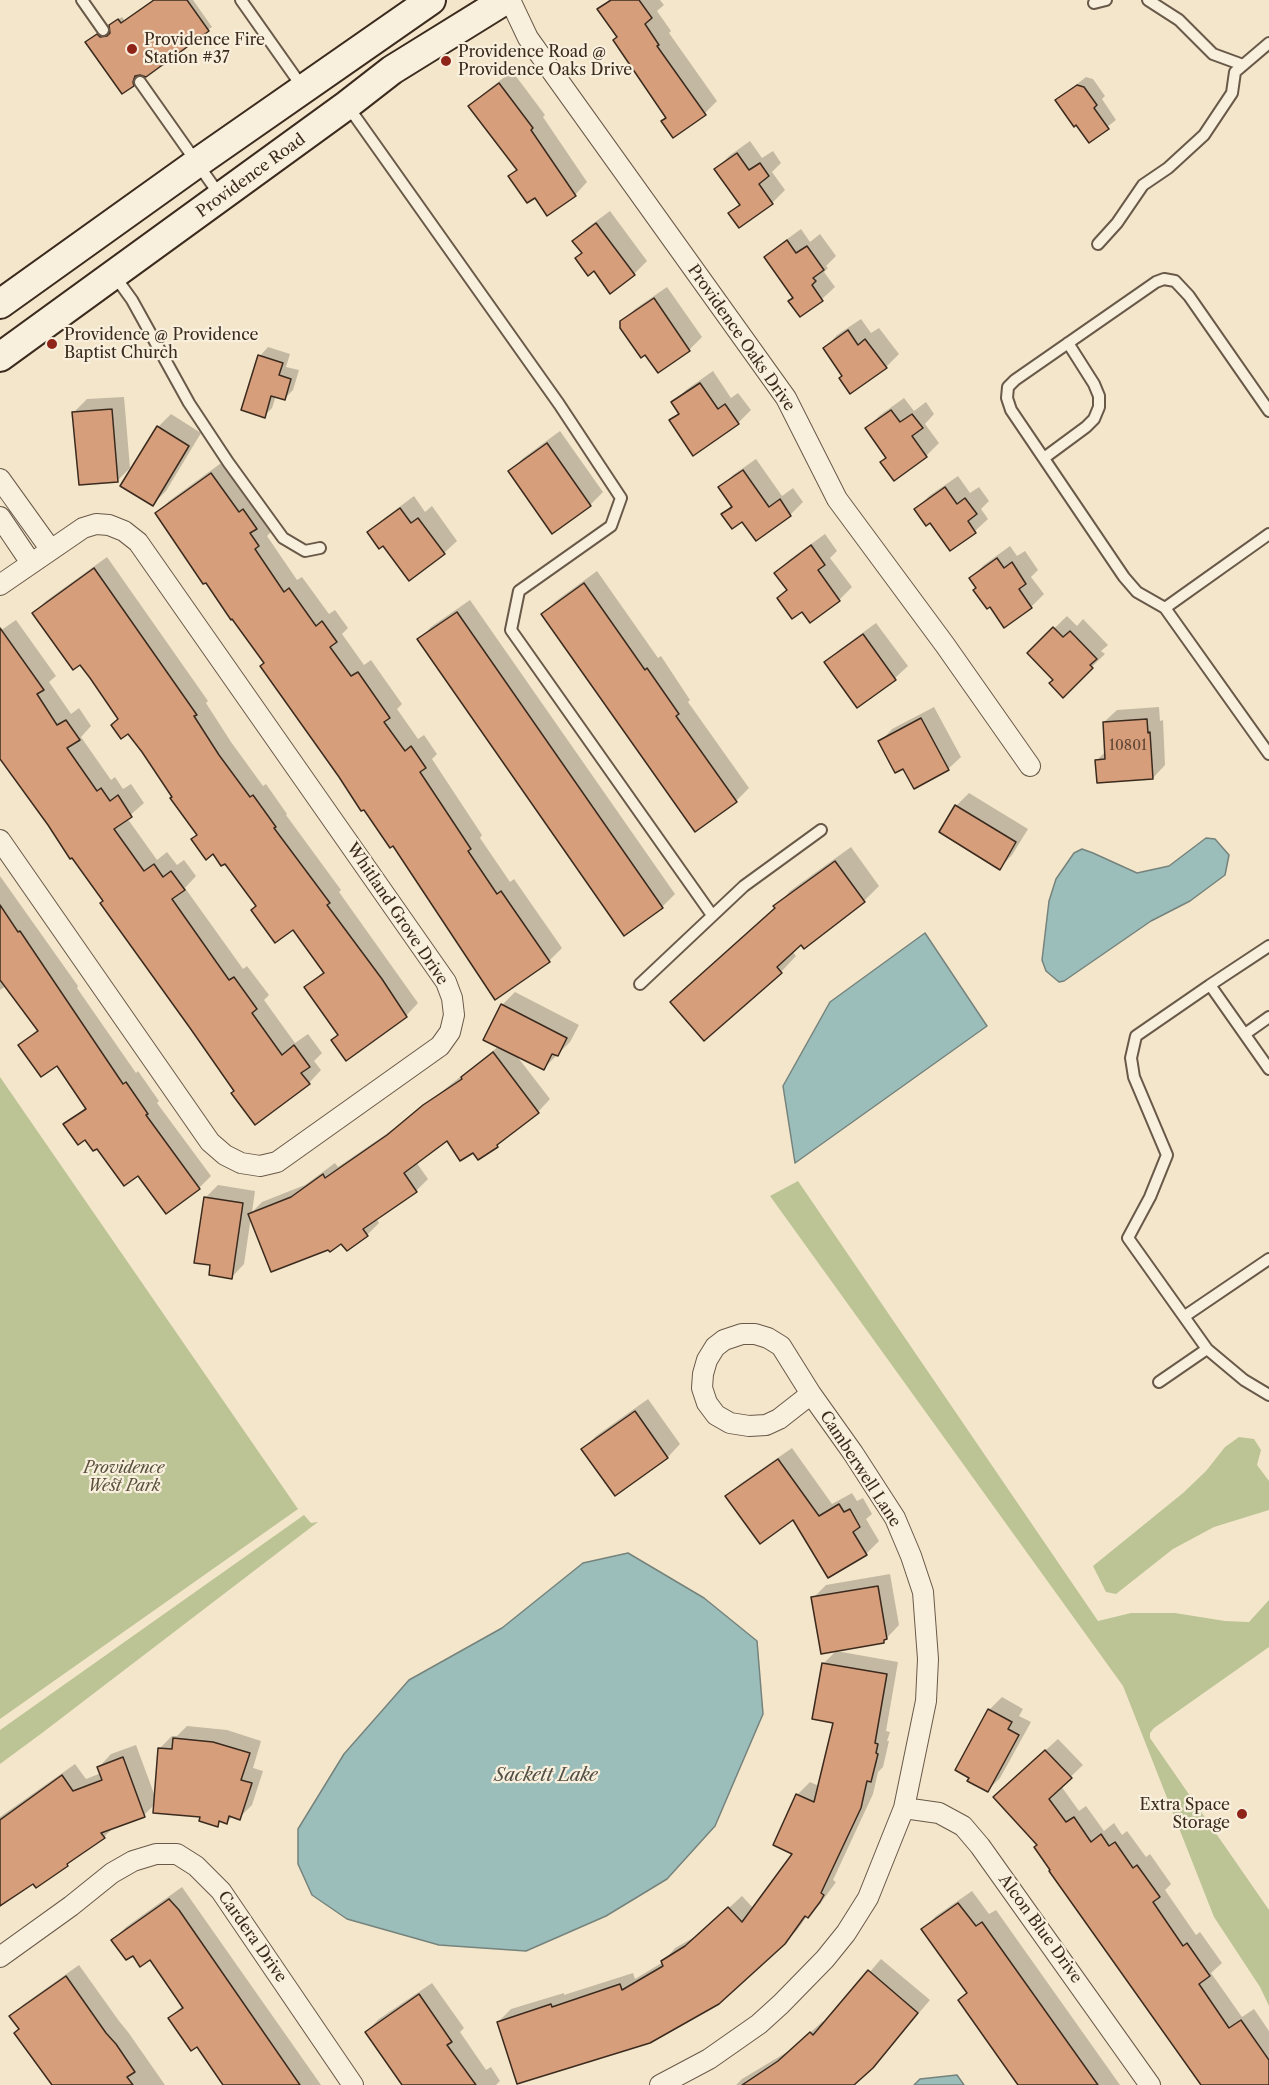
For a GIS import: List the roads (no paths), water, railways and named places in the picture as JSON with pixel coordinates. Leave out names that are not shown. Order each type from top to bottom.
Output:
[{"type":"main road","points":[[0,304],[431,0]]},
{"type":"main road","name":"Providence Road","points":[[0,357],[393,70],[505,0]]},
{"type":"street","name":"Providence Oaks Drive","points":[[510,0],[528,38],[786,398],[837,499],[945,645],[1030,766]]},
{"type":"street","points":[[0,479],[51,550]]},
{"type":"street","points":[[0,517],[31,563]]},
{"type":"street","name":"Whitland Grove Drive","points":[[0,585],[83,528],[96,524],[109,525],[123,531],[138,542],[446,982],[453,998],[454,1015],[450,1032],[440,1046],[277,1162],[260,1166],[241,1163],[225,1155],[210,1142],[0,840]]},
{"type":"street","name":"Camberwell Lane","points":[[660,2085],[685,2074],[736,2042],[781,2004],[825,1959],[846,1933],[868,1898],[904,1808],[926,1701],[928,1659],[923,1592],[912,1556],[895,1518],[853,1453],[811,1395],[781,1346],[768,1338],[755,1334],[742,1334],[724,1340],[714,1347],[703,1374],[702,1388],[707,1403],[716,1414],[730,1423],[749,1426],[766,1425],[779,1419],[811,1395]]},
{"type":"street","name":"Alcon Blue Drive","points":[[904,1808],[939,1813],[963,1826],[1150,2085]]},
{"type":"street","name":"Cardera Drive","points":[[0,1957],[71,1906],[112,1873],[134,1861],[156,1854],[177,1854],[196,1866],[221,1891],[353,2085]]},
{"type":"lane","points":[[82,0],[103,30]]},
{"type":"lane","points":[[241,0],[304,89]]},
{"type":"lane","points":[[1094,3],[1106,0]]},
{"type":"lane","points":[[1148,0],[1179,20],[1213,54],[1243,65]]},
{"type":"lane","points":[[1098,244],[1117,223],[1143,185],[1168,168],[1204,135],[1232,93],[1235,72],[1269,43]]},
{"type":"lane","points":[[140,82],[221,197]]},
{"type":"lane","points":[[347,105],[559,404],[621,498],[611,526],[519,591],[511,630],[712,915]]},
{"type":"lane","points":[[114,275],[132,300],[196,413],[283,538],[292,546],[305,551],[320,548]]},
{"type":"lane","points":[[1269,411],[1189,296],[1175,281],[1164,279],[1156,282],[1015,380],[1008,387],[1007,398],[1011,410],[1124,577],[1137,592],[1166,608],[1269,754]]},
{"type":"lane","points":[[1044,458],[1086,427],[1094,419],[1099,407],[1099,396],[1094,384],[1068,343]]},
{"type":"lane","points":[[1166,608],[1269,534]]},
{"type":"lane","points":[[640,984],[744,886],[821,830]]},
{"type":"lane","points":[[1269,946],[1136,1036],[1131,1058],[1134,1077],[1167,1155],[1150,1197],[1128,1238],[1207,1349],[1244,1380],[1269,1395]]},
{"type":"lane","points":[[1210,985],[1269,1068]]},
{"type":"lane","points":[[1245,1034],[1269,1017]]},
{"type":"lane","points":[[1185,1316],[1269,1259]]},
{"type":"lane","points":[[1159,1382],[1207,1349]]},
{"type":"water","points":[[1206,838],[1215,839],[1229,855],[1225,875],[1190,901],[1151,921],[1064,981],[1059,982],[1046,971],[1042,960],[1049,901],[1056,879],[1074,853],[1082,849],[1137,873],[1169,866]]},
{"type":"water","points":[[925,933],[987,1026],[795,1163],[783,1086],[830,1002]]},
{"type":"water","name":"Sackett Lake","points":[[628,1553],[704,1598],[757,1641],[763,1714],[715,1826],[667,1879],[606,1916],[526,1951],[439,1945],[347,1919],[312,1895],[298,1864],[298,1829],[344,1754],[409,1680],[502,1628],[583,1563]]},
{"type":"water","points":[[957,2075],[964,2085],[914,2085],[920,2079]]},
{"type":"place","name":"Providence Fire Station #37","points":[[132,49]]},
{"type":"place","name":"Providence Road @ Providence Oaks Drive","points":[[446,61]]},
{"type":"place","name":"Providence @ Providence Baptist Church","points":[[52,344]]},
{"type":"place","name":"Extra Space Storage","points":[[1242,1814]]},
{"type":"park label","name":"Providence West Park","points":[[124,1477]]}]
